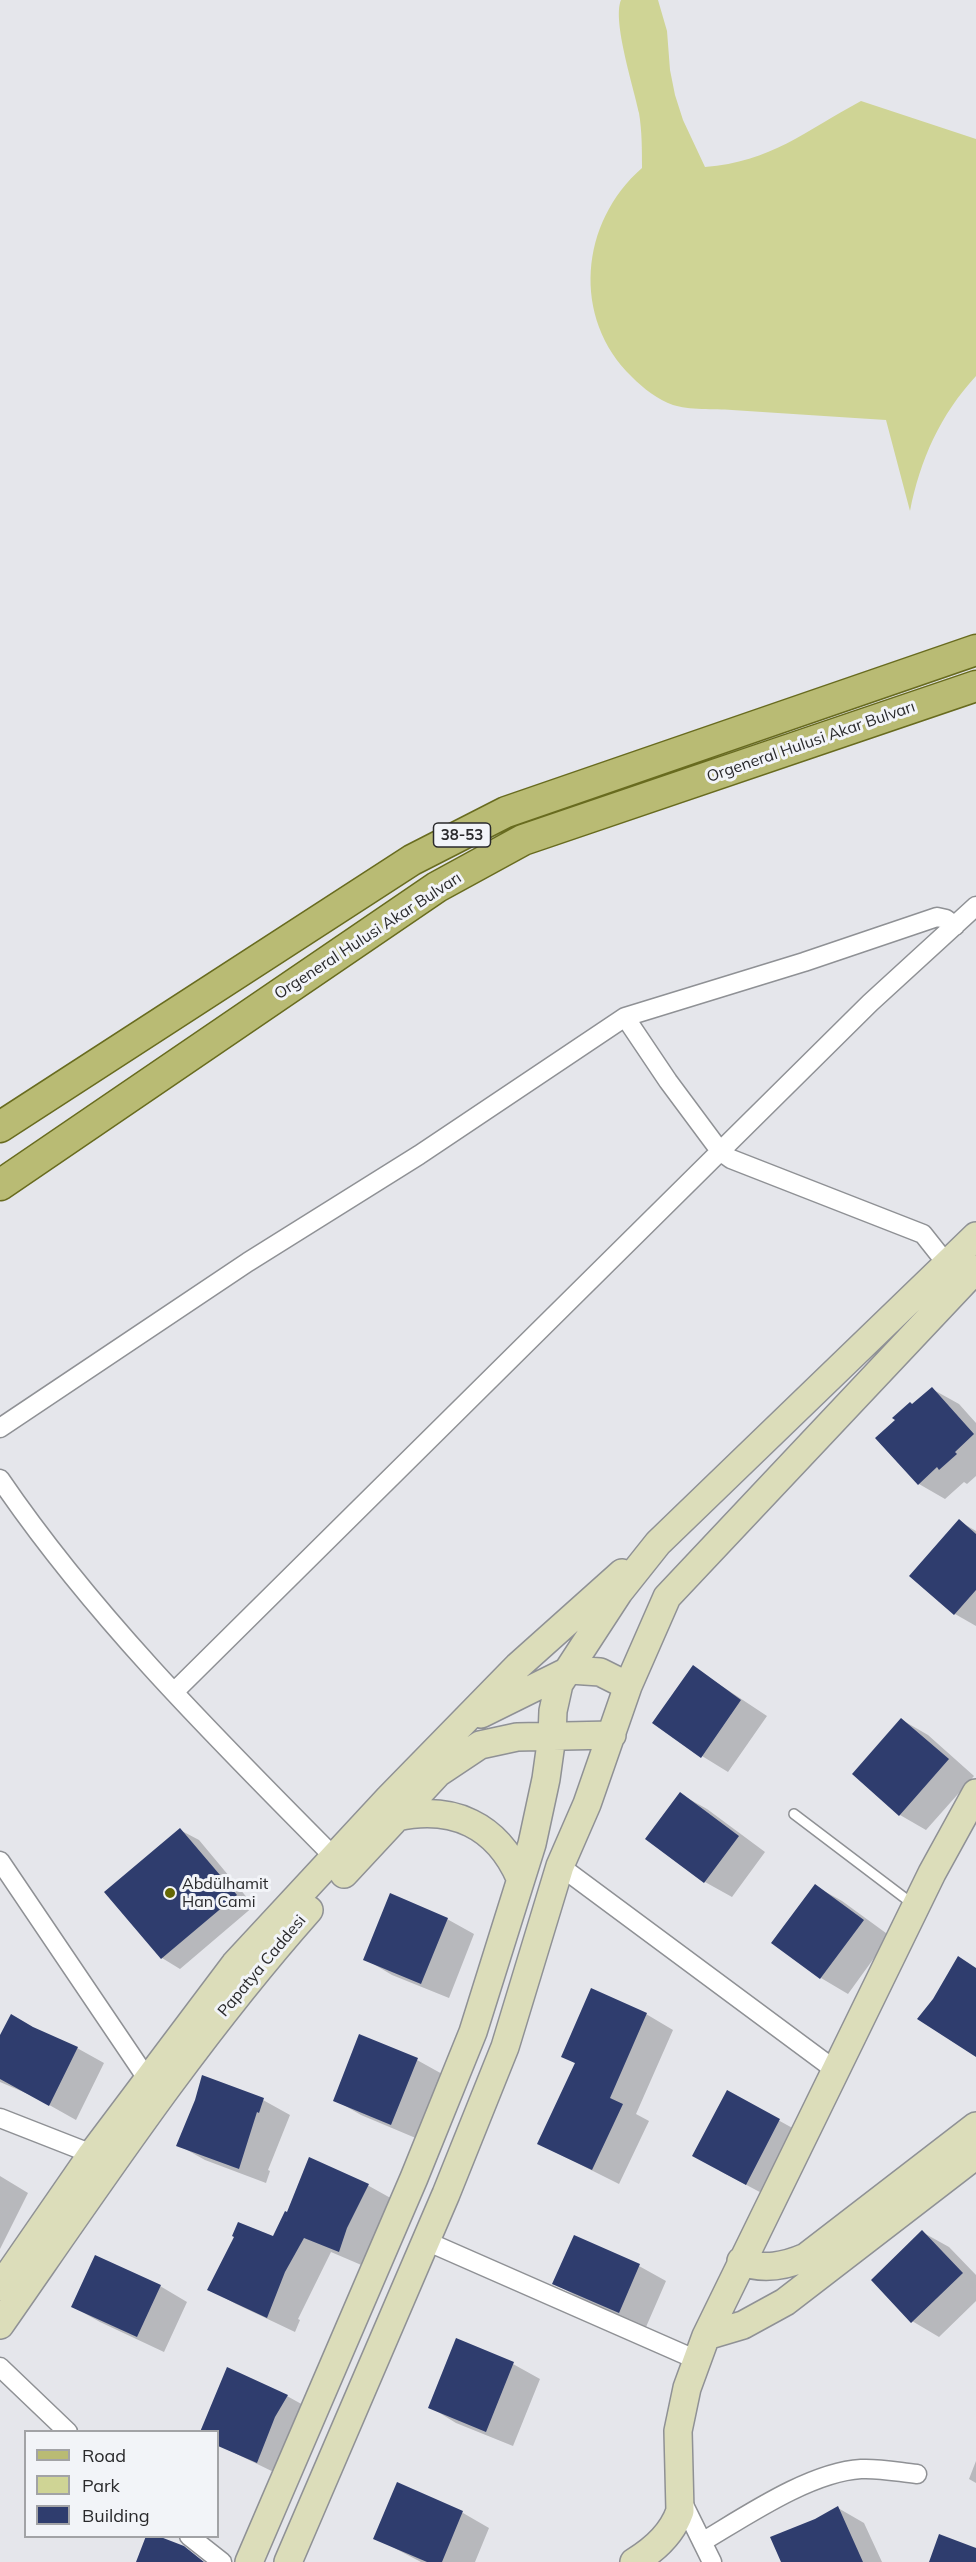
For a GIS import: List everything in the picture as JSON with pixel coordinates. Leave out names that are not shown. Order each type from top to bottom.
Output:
[{"type":"main road","name":"Orgeneral Hulusi Akar Bulvarı","points":[[0,1127],[412,860],[506,812],[976,650]]},
{"type":"main road","name":"Orgeneral Hulusi Akar Bulvarı","points":[[0,1185],[437,887],[523,840],[976,686]]},
{"type":"street","points":[[175,1691],[870,1003],[976,906]]},
{"type":"street","points":[[0,1428],[248,1262],[419,1155],[625,1017],[804,962],[937,917],[955,926]]},
{"type":"street","points":[[625,1017],[668,1081],[720,1151],[731,1159],[923,1234],[965,1278]]},
{"type":"street","points":[[288,2562],[426,2241],[505,2047],[560,1866],[587,1804],[628,1686],[667,1597],[965,1278],[976,1236]]},
{"type":"street","points":[[249,2562],[473,2032],[532,1844],[559,1684],[619,1592],[658,1543],[965,1278]]},
{"type":"street","points":[[0,1479],[68,1569],[175,1691],[334,1857]]},
{"type":"street","name":"Papatya Caddesi","points":[[0,2325],[148,2080],[235,1964],[334,1857],[541,1643],[658,1543]]},
{"type":"street","points":[[461,1724],[570,1670],[600,1672],[628,1686]]},
{"type":"street","name":"Papatya Caddesi","points":[[0,2287],[267,1957],[438,1773],[480,1745],[517,1737],[612,1735]]},
{"type":"street","points":[[634,2562],[653,2548],[671,2529],[680,2511],[681,2499],[677,2469],[678,2431],[687,2388],[701,2348],[916,1906],[976,1793]]},
{"type":"street","points":[[398,1817],[431,1813],[464,1820],[493,1837],[513,1863],[520,1878]]},
{"type":"street","points":[[0,1861],[148,2080]]},
{"type":"street","points":[[560,1866],[835,2070]]},
{"type":"street","points":[[0,2118],[102,2159]]},
{"type":"street","points":[[741,2262],[769,2267],[781,2266],[806,2256],[976,2126]]},
{"type":"street","points":[[426,2241],[701,2348],[785,2302],[976,2155]]},
{"type":"street","points":[[0,2367],[66,2430]]},
{"type":"street","points":[[702,2542],[748,2514],[826,2476],[860,2469],[916,2474]]},
{"type":"street","points":[[681,2499],[712,2562]]},
{"type":"street","points":[[192,2538],[222,2562]]},
{"type":"lane","points":[[794,1814],[916,1906]]},
{"type":"green space","points":[[621,0],[658,0],[667,31],[670,70],[675,95],[683,120],[705,167],[728,164],[769,152],[861,101],[976,139],[976,376],[952,406],[933,439],[919,474],[910,511],[886,420],[679,407],[662,400],[646,389],[632,377],[612,353],[599,327],[592,299],[591,271],[596,242],[606,215],[621,190],[642,168],[639,113],[619,23]]},
{"type":"building","points":[[932,1387],[974,1434],[955,1452],[957,1454],[939,1470],[937,1467],[918,1485],[875,1438],[895,1420],[892,1418]]},
{"type":"building","points":[[959,1519],[976,1534],[976,1590],[954,1615],[909,1576]]},
{"type":"building","points":[[693,1665],[741,1700],[701,1758],[652,1723]]},
{"type":"building","points":[[901,1718],[949,1759],[899,1816],[852,1774]]},
{"type":"building","points":[[680,1792],[739,1836],[704,1883],[645,1839]]},
{"type":"building","name":"Abdülhamit Han Cami","points":[[180,1828],[237,1895],[161,1959],[104,1892]]},
{"type":"building","points":[[815,1884],[864,1920],[820,1979],[771,1943]]},
{"type":"building","points":[[390,1893],[448,1918],[421,1984],[363,1960]]},
{"type":"building","points":[[958,1956],[976,1968],[976,2057],[917,2019],[933,1999]]},
{"type":"building","points":[[591,1988],[647,2013],[610,2098],[623,2104],[592,2170],[537,2144],[575,2063],[561,2057]]},
{"type":"building","points":[[11,2014],[33,2027],[78,2047],[49,2106],[0,2079],[0,2035]]},
{"type":"building","points":[[359,2034],[418,2058],[391,2125],[333,2101]]},
{"type":"building","points":[[202,2075],[264,2098],[259,2113],[257,2112],[239,2169],[176,2146],[195,2100]]},
{"type":"building","points":[[727,2090],[780,2119],[746,2185],[692,2156]]},
{"type":"building","points":[[309,2157],[369,2184],[347,2228],[339,2252],[304,2238],[285,2272],[267,2318],[207,2290],[234,2237],[232,2236],[238,2222],[273,2236],[285,2211],[287,2212]]},
{"type":"building","points":[[922,2230],[963,2273],[911,2323],[871,2280]]},
{"type":"building","points":[[574,2235],[640,2264],[619,2313],[552,2284]]},
{"type":"building","points":[[95,2255],[161,2285],[137,2337],[71,2307]]},
{"type":"building","points":[[456,2338],[514,2362],[486,2432],[428,2408]]},
{"type":"building","points":[[227,2367],[288,2395],[275,2417],[257,2463],[219,2446],[219,2430],[201,2430]]},
{"type":"building","points":[[397,2482],[463,2511],[442,2562],[427,2562],[373,2539]]},
{"type":"building","points":[[838,2506],[863,2562],[781,2562],[770,2537],[815,2519]]},
{"type":"building","points":[[939,2534],[976,2548],[976,2562],[929,2562]]},
{"type":"building","points":[[145,2538],[163,2538],[184,2546],[204,2562],[136,2562]]},
{"type":"place","name":"Abdülhamit Han Cami","points":[[170,1893]]}]
